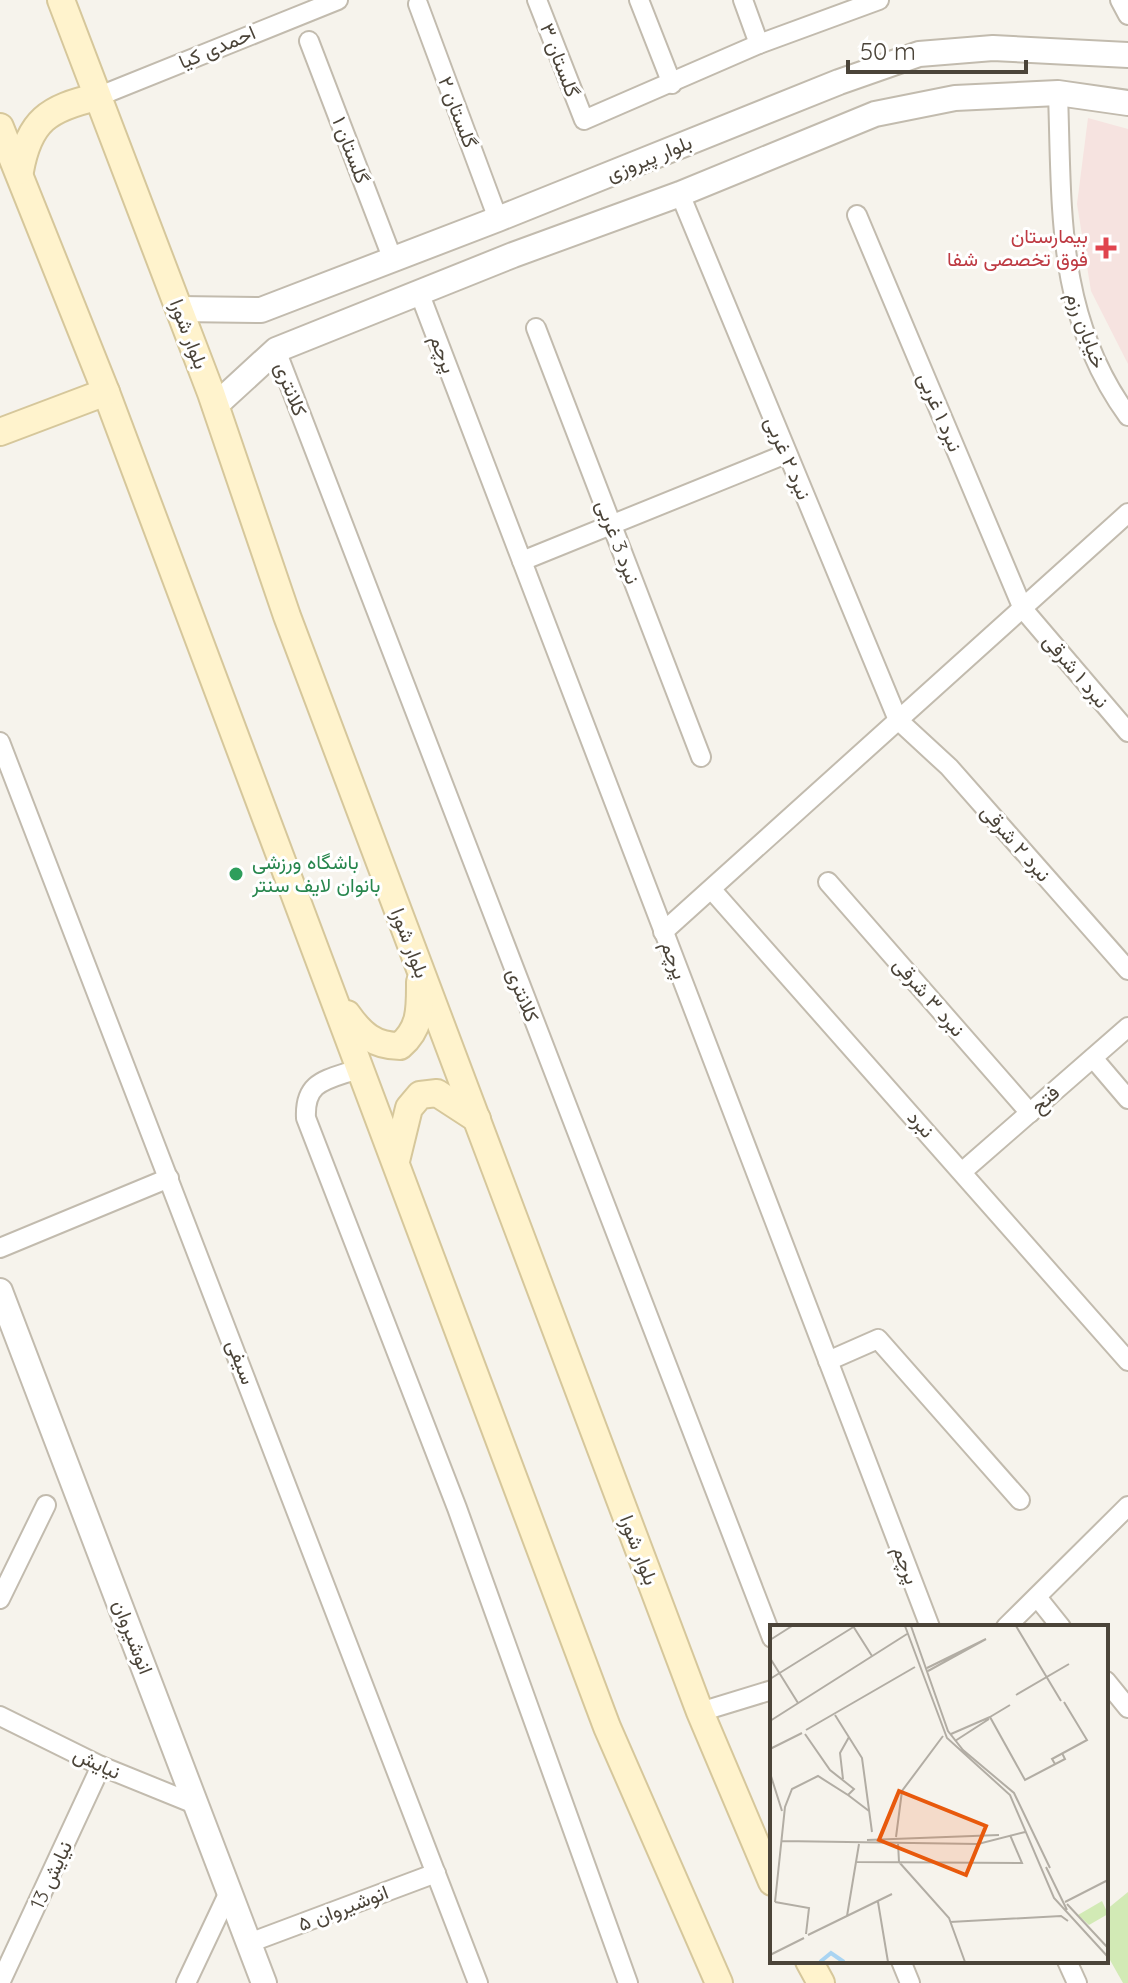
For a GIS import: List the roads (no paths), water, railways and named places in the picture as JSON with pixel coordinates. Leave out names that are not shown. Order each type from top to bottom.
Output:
[{"type":"main road","name":"بلوار شورا","points":[[61,0],[215,406],[287,616],[700,1712],[770,1877]]},
{"type":"main road","points":[[20,171],[26,140],[43,119],[63,107],[97,97]]},
{"type":"main road","points":[[0,127],[106,392],[607,1727],[719,1983]]},
{"type":"main road","points":[[0,432],[106,392]]},
{"type":"main road","points":[[332,991],[368,1039],[384,1046],[400,1046],[414,1034],[420,1016],[421,970]]},
{"type":"main road","points":[[396,1162],[409,1108],[420,1095],[437,1093],[477,1119]]},
{"type":"main road","points":[[810,1963],[821,1983]]},
{"type":"street","name":"احمدی کیا","points":[[97,97],[338,0]]},
{"type":"street","name":"گلستان ۳","points":[[537,0],[584,120],[672,84]]},
{"type":"street","points":[[639,0],[672,84],[759,44],[879,0]]},
{"type":"street","points":[[743,0],[759,44]]},
{"type":"street","points":[[1120,0],[1128,15]]},
{"type":"street","name":"گلستان ۲","points":[[418,4],[498,219]]},
{"type":"street","name":"گلستان ۱","points":[[309,41],[393,260]]},
{"type":"street","name":"بلوار پیروزی","points":[[179,309],[261,310],[839,82],[919,54],[993,48],[1128,55]]},
{"type":"street","points":[[215,406],[276,350],[419,292],[680,194],[875,114],[955,98],[1058,93],[1128,103]]},
{"type":"street","name":"خیابان رزم","points":[[1058,93],[1063,241],[1068,281],[1092,355],[1111,394],[1128,416]]},
{"type":"street","name":"نبرد ۲ غربی","points":[[680,194],[898,720]]},
{"type":"street","name":"نبرد ۱ غربی","points":[[857,215],[1023,609]]},
{"type":"street","name":"پرچم","points":[[419,292],[929,1625]]},
{"type":"street","points":[[261,310],[276,350]]},
{"type":"street","name":"نبرد 3 غربی","points":[[536,328],[701,757]]},
{"type":"street","name":"کلانتری","points":[[276,350],[770,1633]]},
{"type":"street","points":[[522,561],[786,454]]},
{"type":"street","points":[[663,932],[1128,513]]},
{"type":"street","name":"نبرد ۱ شرقی","points":[[1023,609],[1128,732]]},
{"type":"street","name":"نبرد ۲ شرقی","points":[[898,720],[949,767],[1128,970]]},
{"type":"street","name":"سیفی","points":[[0,742],[478,1983]]},
{"type":"street","name":"نبرد ۳ شرقی","points":[[828,882],[1030,1113]]},
{"type":"street","name":"نبرد","points":[[712,890],[1128,1361]]},
{"type":"street","name":"فتح","points":[[963,1171],[1128,1027]]},
{"type":"street","points":[[1093,1058],[1128,1099]]},
{"type":"street","points":[[360,1068],[313,1086],[305,1100],[306,1118],[462,1523],[628,1983]]},
{"type":"street","points":[[0,1248],[169,1178]]},
{"type":"street","name":"انوشیروان","points":[[0,1291],[264,1983]]},
{"type":"street","points":[[828,1361],[878,1339],[1020,1500]]},
{"type":"street","points":[[0,1599],[46,1505]]},
{"type":"street","points":[[1008,1625],[1126,1512]]},
{"type":"street","points":[[1037,1597],[1059,1625]]},
{"type":"street","points":[[1108,1683],[1128,1708]]},
{"type":"street","points":[[700,1712],[770,1691]]},
{"type":"street","name":"نیایش","points":[[0,1716],[101,1766],[197,1805]]},
{"type":"street","name":"نیایش 13","points":[[0,1983],[101,1766]]},
{"type":"street","name":"انوشیروان ۵","points":[[249,1943],[436,1873]]},
{"type":"street","points":[[186,1983],[229,1892]]},
{"type":"street","points":[[902,1963],[910,1983]]},
{"type":"street","points":[[1068,1963],[1077,1983]]},
{"type":"place","name":"بیمارستان فوق تخصصی شفا","points":[[1106,248]]},
{"type":"place","name":"باشگاه ورزشی بانوان لایف سنتر","points":[[236,874]]}]
